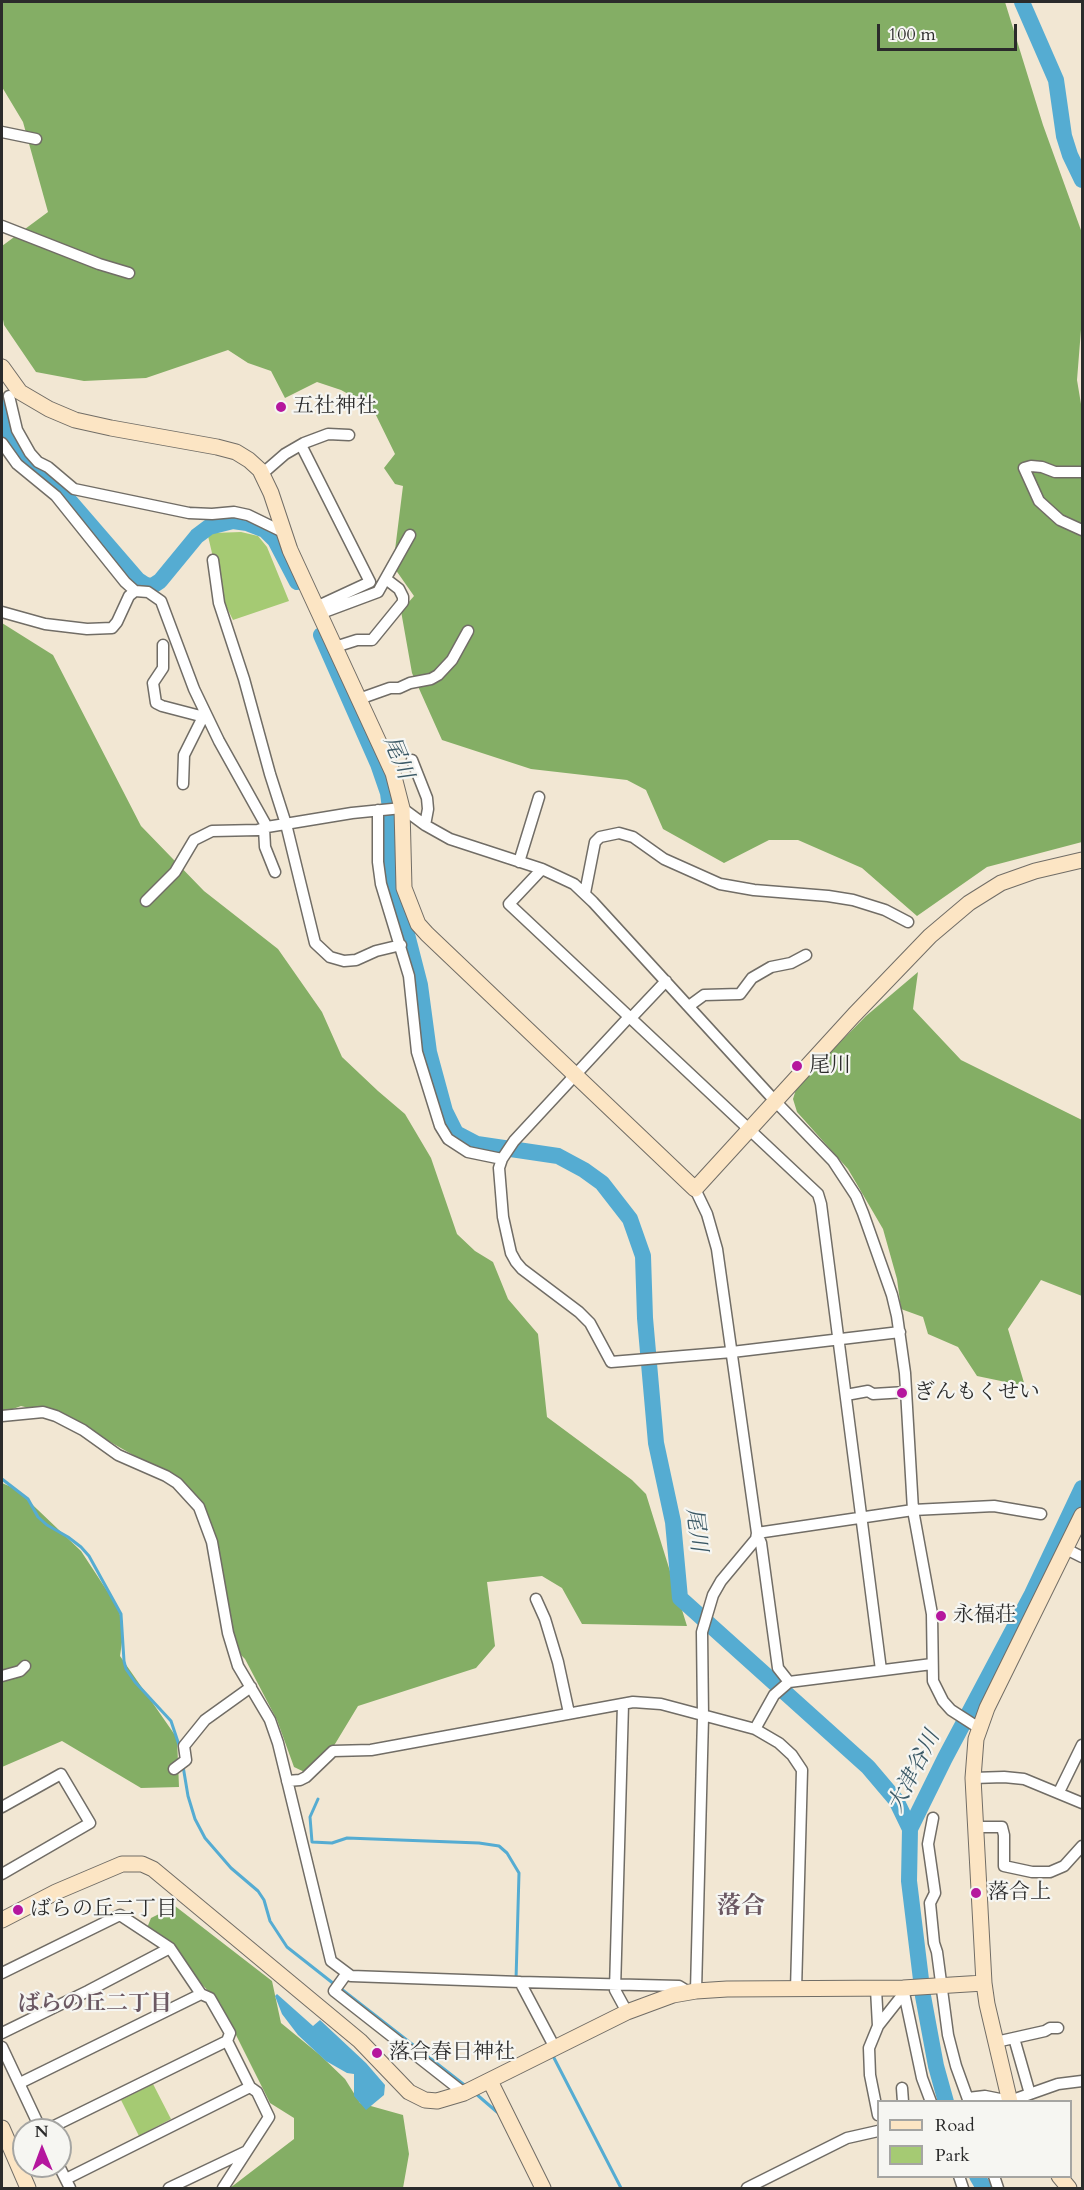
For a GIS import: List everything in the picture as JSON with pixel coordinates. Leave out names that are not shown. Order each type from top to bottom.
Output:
[{"type":"street","points":[[2,132],[36,139]]},
{"type":"street","points":[[2,226],[99,264],[129,273]]},
{"type":"street","points":[[2,367],[17,430],[22,441],[38,462],[48,467],[74,489],[189,513],[234,512],[248,515],[283,532]]},
{"type":"street","points":[[8,395],[75,420],[196,442],[236,452],[249,460],[262,474],[271,493],[283,532],[393,773],[399,808],[404,888],[418,924],[695,1189],[714,1233],[778,1668],[786,1683]]},
{"type":"street","points":[[262,474],[285,454],[301,445],[327,434],[349,435]]},
{"type":"street","points":[[2,443],[17,464],[56,496],[125,582],[135,591],[148,592],[161,601],[205,718],[266,827],[265,847],[275,872]]},
{"type":"street","points":[[301,445],[370,582],[318,611]]},
{"type":"street","points":[[1083,472],[1055,472],[1031,466],[1024,468],[1039,501],[1060,520],[1083,530]]},
{"type":"street","points":[[318,611],[378,592],[410,535]]},
{"type":"street","points":[[213,560],[219,603],[244,679],[286,824],[315,943],[330,957],[351,961],[376,951],[401,945]]},
{"type":"street","points":[[334,647],[357,640],[372,640],[403,602],[404,597],[399,590],[386,579]]},
{"type":"street","points":[[2,612],[45,624],[87,629],[112,628],[129,596],[135,591]]},
{"type":"street","points":[[359,699],[390,688],[430,680],[452,660],[468,631]]},
{"type":"street","points":[[163,645],[163,668],[153,683],[156,703],[205,718]]},
{"type":"street","points":[[183,784],[184,755],[205,718]]},
{"type":"street","points":[[412,760],[427,798],[428,809],[425,825]]},
{"type":"street","points":[[519,862],[539,797]]},
{"type":"street","points":[[146,901],[175,872],[194,840],[212,831],[266,827],[399,808],[450,839],[560,876],[585,893],[775,1101],[833,1161],[856,1196],[892,1295],[900,1332],[913,1510],[930,1598],[933,1681],[951,1710],[976,1726]]},
{"type":"street","points":[[380,810],[379,872],[409,976],[417,1052],[443,1132],[455,1145],[468,1152],[503,1158]]},
{"type":"street","points":[[585,893],[595,842],[600,837],[619,833],[633,837],[664,859],[720,884],[754,890],[853,900],[885,910],[908,922]]},
{"type":"street","points":[[695,1189],[930,936],[969,903],[1001,883],[1035,871],[1083,860]]},
{"type":"street","points":[[542,869],[509,904],[818,1194],[881,1670]]},
{"type":"street","points":[[689,1006],[704,995],[740,994],[752,978],[771,967],[790,963],[806,955]]},
{"type":"street","points":[[666,981],[514,1141],[503,1158],[499,1168],[503,1217],[511,1253],[516,1262],[590,1323],[611,1362],[732,1352],[900,1332]]},
{"type":"street","points":[[846,1395],[868,1391],[873,1394],[906,1392]]},
{"type":"street","points":[[2,1416],[43,1412],[56,1416],[83,1430],[118,1455],[166,1476],[189,1494],[199,1507],[212,1542],[228,1633],[238,1666],[270,1720],[278,1743],[331,1961],[351,1976],[679,1986],[693,1991]]},
{"type":"street","points":[[757,1533],[913,1510],[994,1506],[1041,1514]]},
{"type":"street","points":[[1010,2100],[984,1983],[973,1778],[976,1726],[1083,1515]]},
{"type":"street","points":[[693,1991],[703,1717],[702,1632],[707,1609],[721,1581],[756,1539],[757,1533]]},
{"type":"street","points":[[1066,1549],[1083,1557]]},
{"type":"street","points":[[536,1599],[545,1619],[558,1662],[569,1713]]},
{"type":"street","points":[[755,1729],[774,1695],[786,1683],[932,1664]]},
{"type":"street","points":[[2,1676],[20,1671],[25,1666]]},
{"type":"street","points":[[174,1769],[186,1760],[184,1746],[205,1720],[251,1687]]},
{"type":"street","points":[[287,1781],[306,1777],[333,1751],[371,1750],[633,1702],[661,1704],[755,1729],[779,1743],[792,1755],[802,1770],[796,1990]]},
{"type":"street","points":[[623,1704],[615,1990],[627,2012]]},
{"type":"street","points":[[1059,1792],[1083,1745]]},
{"type":"street","points":[[2,1807],[61,1774],[90,1823],[2,1874]]},
{"type":"street","points":[[973,1778],[1024,1779],[1083,1803]]},
{"type":"street","points":[[933,1818],[928,1844],[935,1893],[930,1903],[934,1943],[951,2046],[969,2100],[985,2096],[1002,2100]]},
{"type":"street","points":[[975,1827],[1002,1827],[1004,1866],[1032,1872],[1050,1872],[1064,1866],[1083,1846]]},
{"type":"street","points":[[2,1919],[56,1892],[122,1864],[142,1864],[153,1869],[360,2041],[417,2097],[437,2101],[464,2093],[490,2081],[627,2012],[656,2000],[693,1991],[904,1990],[984,1983]]},
{"type":"street","points":[[2,1973],[120,1915],[170,1948],[201,1994],[210,1998],[230,2033],[227,2041],[70,2118]]},
{"type":"street","points":[[2,2032],[170,1948]]},
{"type":"street","points":[[347,1973],[337,1987],[464,2093]]},
{"type":"street","points":[[520,1982],[555,2048]]},
{"type":"street","points":[[876,1989],[878,2026]]},
{"type":"street","points":[[877,2106],[870,2075],[869,2048],[878,2026],[904,1990]]},
{"type":"street","points":[[904,1990],[922,2078],[930,2100]]},
{"type":"street","points":[[20,2083],[201,1994]]},
{"type":"street","points":[[996,2042],[1050,2028],[1059,2028]]},
{"type":"street","points":[[1014,2038],[1030,2094]]},
{"type":"street","points":[[223,2188],[269,2117],[257,2092],[250,2087],[227,2041]]},
{"type":"street","points":[[2,2047],[36,2118]]},
{"type":"street","points":[[490,2081],[543,2188]]},
{"type":"street","points":[[1015,2100],[1058,2084],[1082,2084]]},
{"type":"street","points":[[68,2184],[250,2087]]},
{"type":"street","points":[[902,2088],[903,2100]]},
{"type":"street","points":[[747,2188],[847,2138],[877,2131]]},
{"type":"street","points":[[169,2188],[248,2150]]},
{"type":"green space","points":[[2,2],[1005,2],[1043,125],[1082,233],[1082,317],[1077,380],[1082,410],[1082,842],[987,867],[917,916],[862,868],[798,840],[769,840],[724,863],[663,829],[646,790],[627,780],[531,769],[442,740],[412,673],[401,611],[414,596],[393,566],[403,486],[395,484],[384,468],[395,454],[372,407],[341,390],[317,382],[285,398],[271,371],[248,363],[228,350],[146,378],[84,381],[36,372],[4,325],[2,246],[48,212],[23,122],[2,87]]},
{"type":"green space","points":[[241,532],[258,536],[267,547],[289,601],[233,620],[223,600],[208,536],[213,533]]},
{"type":"green space","points":[[2,623],[53,655],[141,826],[204,891],[278,949],[322,1012],[342,1057],[405,1114],[431,1158],[457,1234],[475,1251],[493,1262],[508,1299],[538,1334],[547,1417],[632,1480],[646,1494],[687,1626],[582,1624],[562,1588],[542,1576],[487,1582],[495,1646],[476,1668],[358,1706],[315,1777],[294,1767],[277,1720],[245,1659],[224,1638],[223,1601],[203,1503],[149,1464],[68,1418],[21,1406],[2,1413]]},
{"type":"green space","points":[[918,972],[913,1009],[961,1060],[1082,1120],[1082,1296],[1041,1280],[1008,1329],[1025,1386],[977,1376],[958,1347],[928,1334],[923,1317],[901,1309],[897,1279],[883,1229],[848,1169],[797,1112],[793,1099],[797,1086],[866,1016]]},
{"type":"green space","points":[[2,1483],[16,1489],[81,1551],[119,1609],[123,1635],[120,1656],[177,1738],[179,1787],[141,1788],[62,1741],[2,1767]]},
{"type":"green space","points":[[175,1906],[272,1981],[281,2023],[345,2079],[360,2103],[403,2115],[409,2154],[403,2188],[230,2188],[294,2139],[294,2118],[270,2103],[220,2003],[147,1928],[151,1918]]},
{"type":"green space","points":[[153,2084],[171,2119],[139,2136],[121,2100]]},
{"type":"water","points":[[277,1994],[313,2026],[320,2020],[366,2063],[385,2085],[384,2095],[366,2110],[354,2096],[354,2074],[347,2073],[326,2061],[298,2035],[282,2014],[275,1996]]},
{"type":"waterway","name":"大津谷川","points":[[1022,2],[1056,80],[1064,136],[1082,180]]},
{"type":"waterway","name":"尾川","points":[[2,403],[8,433],[14,448],[55,484],[138,580],[147,586],[160,581],[197,536],[209,527],[233,521],[247,523],[265,530],[275,540],[297,582]]},
{"type":"waterway","name":"尾川","points":[[321,635],[378,764],[388,793],[391,816],[390,868],[420,985],[429,1052],[445,1111],[456,1133],[477,1144],[558,1156],[602,1183],[630,1219],[643,1256],[645,1318],[656,1443],[673,1522],[680,1598],[868,1767],[896,1800],[910,1829]]},
{"type":"waterway","points":[[2,1479],[28,1499],[38,1517],[47,1525],[68,1537],[89,1556],[121,1614],[126,1669],[171,1721],[180,1748]]},
{"type":"waterway","name":"大津谷川","points":[[945,2100],[936,2066],[923,1996],[909,1881],[910,1829],[1032,1594],[1082,1488]]},
{"type":"waterway","points":[[183,1766],[195,1819],[205,1838],[231,1868],[258,1891],[264,1900],[270,1921],[287,1947],[334,1984]]},
{"type":"waterway","points":[[318,1799],[310,1817],[312,1842],[332,1843],[347,1838],[479,1843],[499,1846],[507,1853],[519,1873],[516,1980]]},
{"type":"waterway","points":[[340,1988],[467,2087]]},
{"type":"waterway","points":[[553,2056],[621,2188]]},
{"type":"waterway","points":[[475,2093],[497,2112]]},
{"type":"waterway","name":"大津谷川","points":[[978,2178],[984,2188]]},
{"type":"place","name":"五社神社","points":[[281,407]]},
{"type":"place","name":"尾川","points":[[797,1066]]},
{"type":"place","name":"ぎんもくせい","points":[[902,1393]]},
{"type":"place","name":"永福荘","points":[[941,1616]]},
{"type":"place","name":"落合上","points":[[976,1893]]},
{"type":"place","name":"ばらの丘二丁目","points":[[18,1910]]},
{"type":"place","name":"落合春日神社","points":[[377,2053]]},
{"type":"district","name":"落合","points":[[741,1907]]},
{"type":"district","name":"ばらの丘二丁目","points":[[95,2005]]}]
